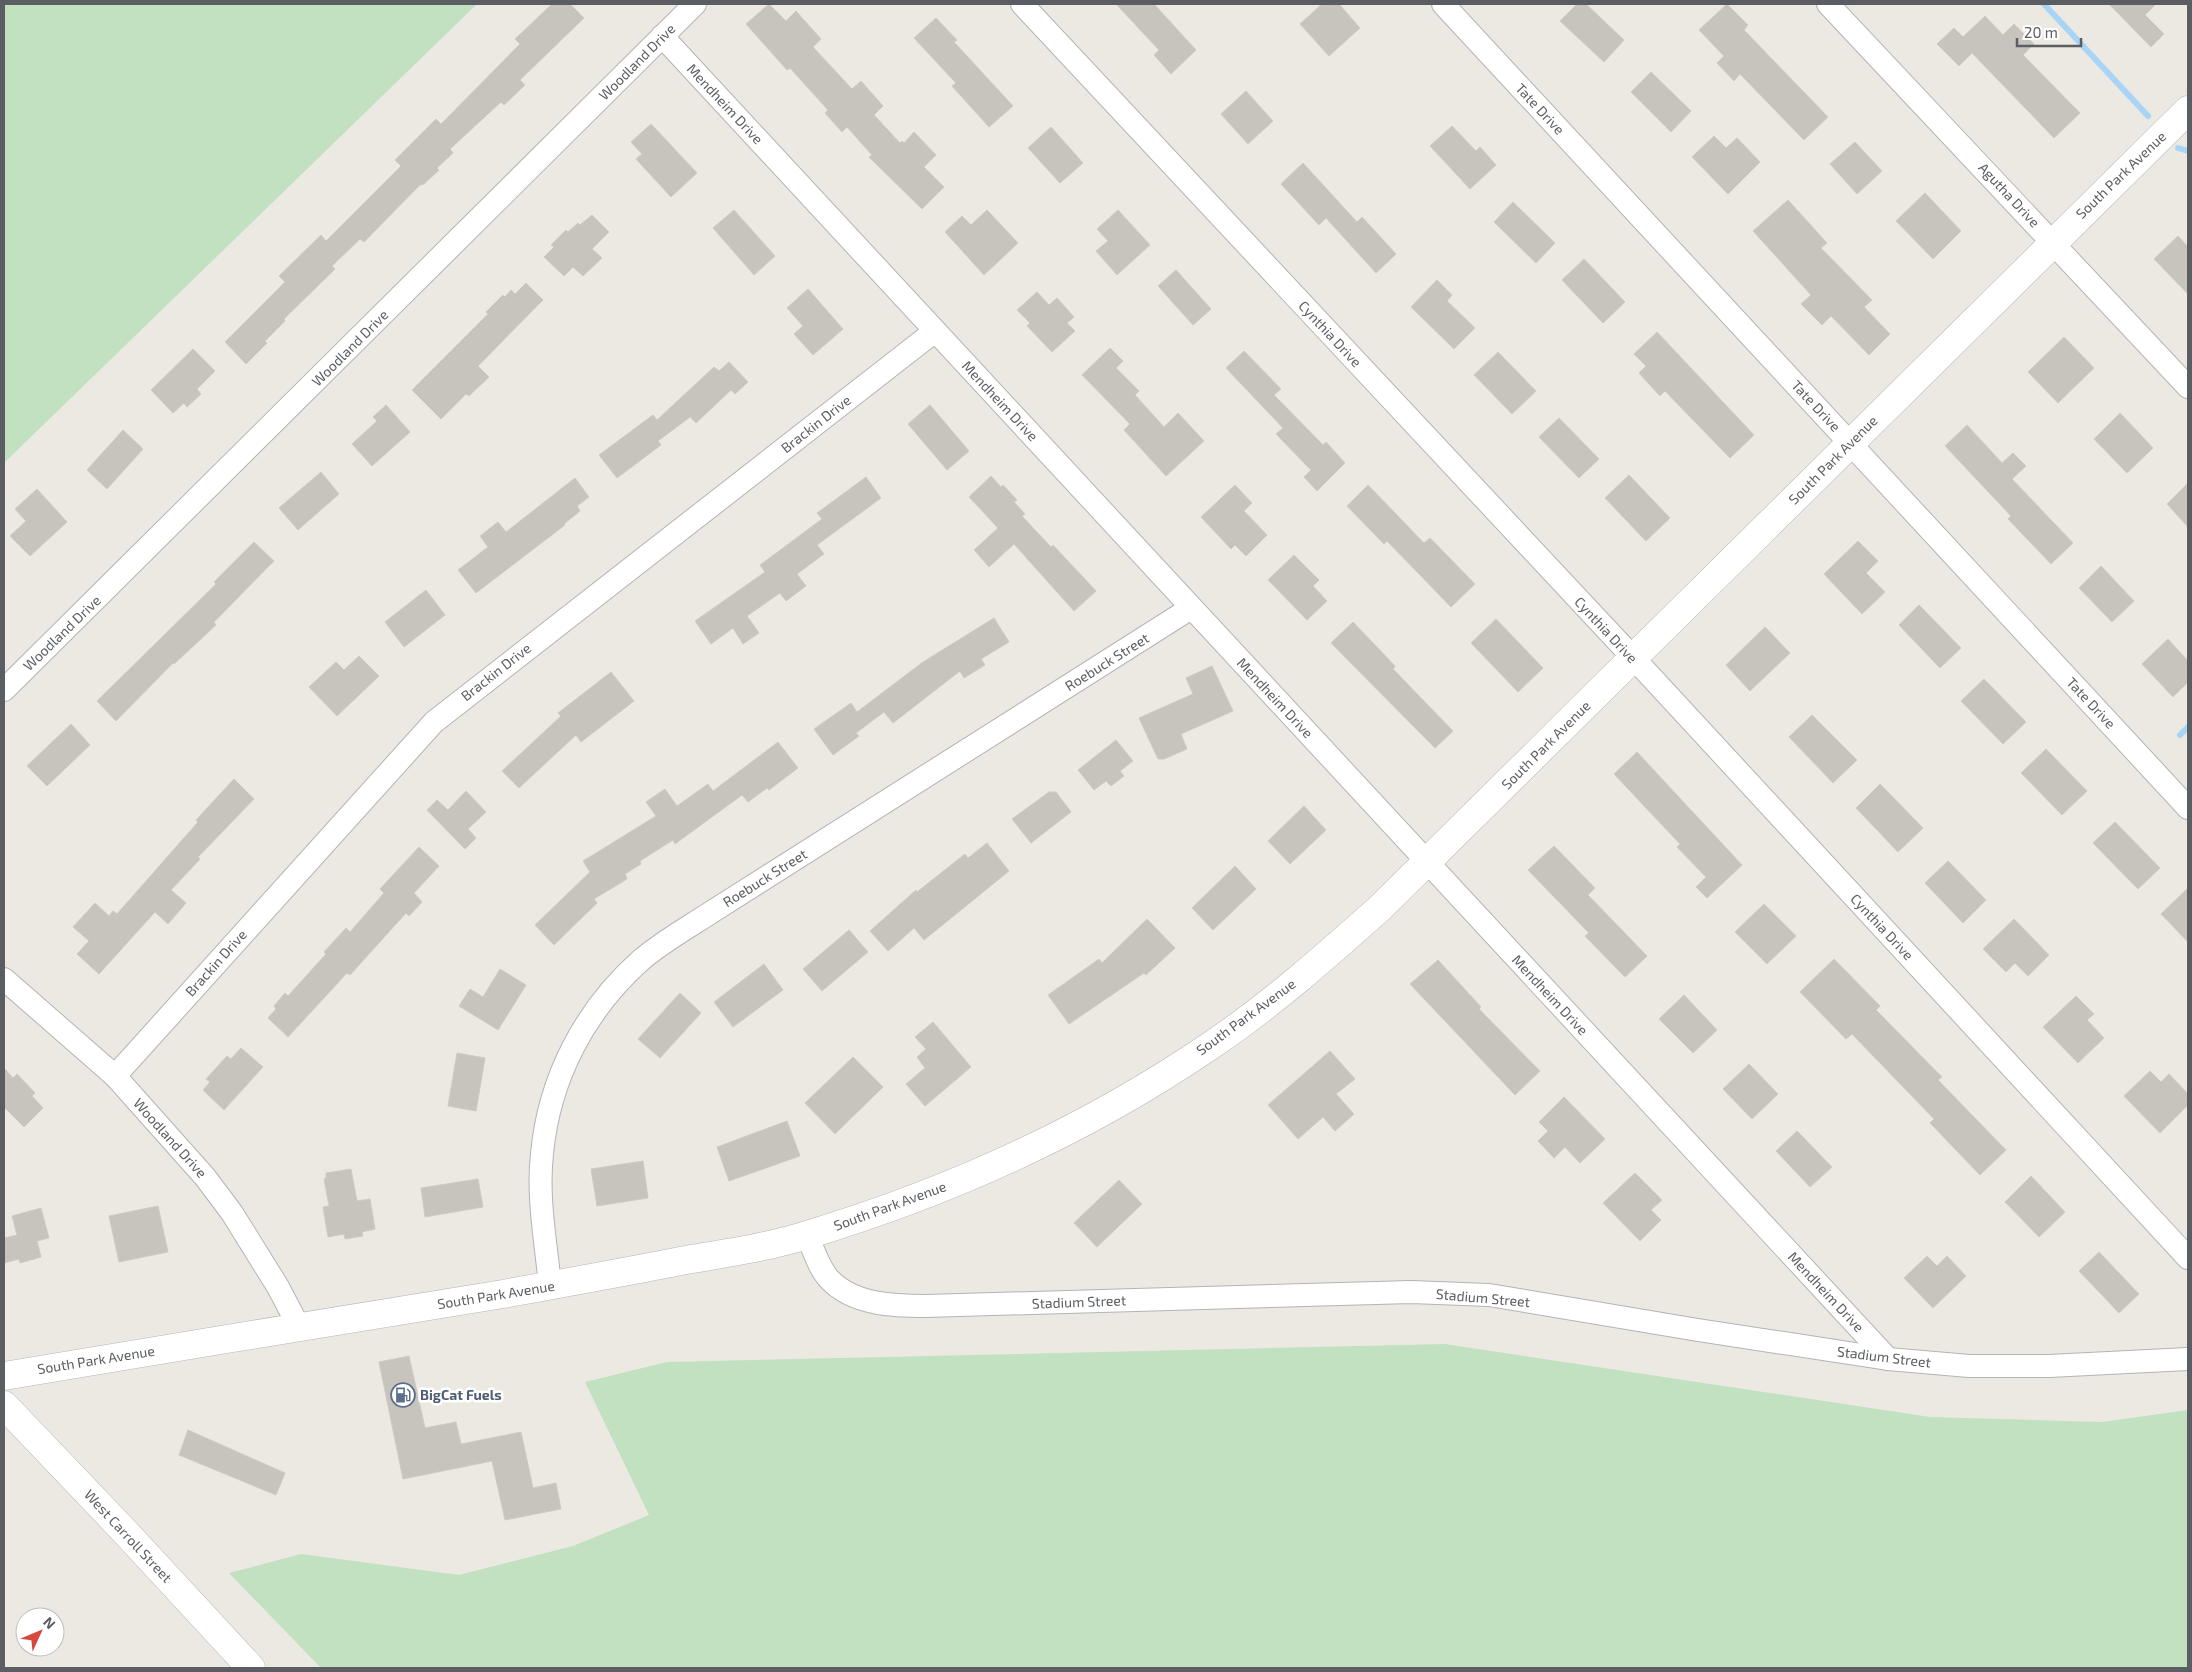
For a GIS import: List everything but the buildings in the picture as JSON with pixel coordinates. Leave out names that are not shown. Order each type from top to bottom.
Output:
[{"type":"street","name":"Woodland Drive","points":[[4,690],[695,4]]},
{"type":"street","name":"Cynthia Drive","points":[[1022,4],[2188,1258]]},
{"type":"street","name":"Tate Drive","points":[[1443,4],[2188,808]]},
{"type":"street","name":"Agutha Drive","points":[[1828,4],[2053,241],[2188,387]]},
{"type":"street","name":"Mendheim Drive","points":[[662,36],[1888,1359]]},
{"type":"street","name":"South Park Avenue","points":[[4,1376],[550,1286],[733,1252],[807,1236],[885,1209],[1017,1156],[1115,1104],[1212,1044],[1295,982],[1380,908],[2053,241],[2188,110]]},
{"type":"street","name":"Brackin Drive","points":[[115,1076],[434,722],[936,331]]},
{"type":"street","name":"Roebuck Street","points":[[550,1286],[541,1202],[541,1155],[548,1114],[557,1082],[574,1044],[600,1004],[620,981],[642,959],[710,913],[1191,608]]},
{"type":"street","name":"Woodland Drive","points":[[4,979],[115,1076],[205,1176],[232,1213],[278,1287],[299,1327]]},
{"type":"street","name":"Stadium Street","points":[[807,1236],[829,1279],[839,1288],[864,1298],[893,1306],[1411,1292],[1489,1295],[1888,1359],[1969,1366],[2049,1366],[2188,1358]]},
{"type":"street","name":"West Carroll Street","points":[[4,1405],[251,1668]]},
{"type":"green space","points":[[4,4],[477,4],[4,463]]},
{"type":"green space","points":[[1445,1344],[1930,1417],[2102,1422],[2188,1410],[2188,1668],[321,1668],[229,1573],[301,1554],[459,1575],[573,1546],[649,1515],[585,1382],[667,1362]]},
{"type":"waterway","points":[[2044,4],[2148,116]]},
{"type":"waterway","points":[[2178,148],[2188,151]]},
{"type":"waterway","points":[[2180,735],[2188,727]]},
{"type":"place","name":"BigCat Fuels","points":[[403,1395]]}]
